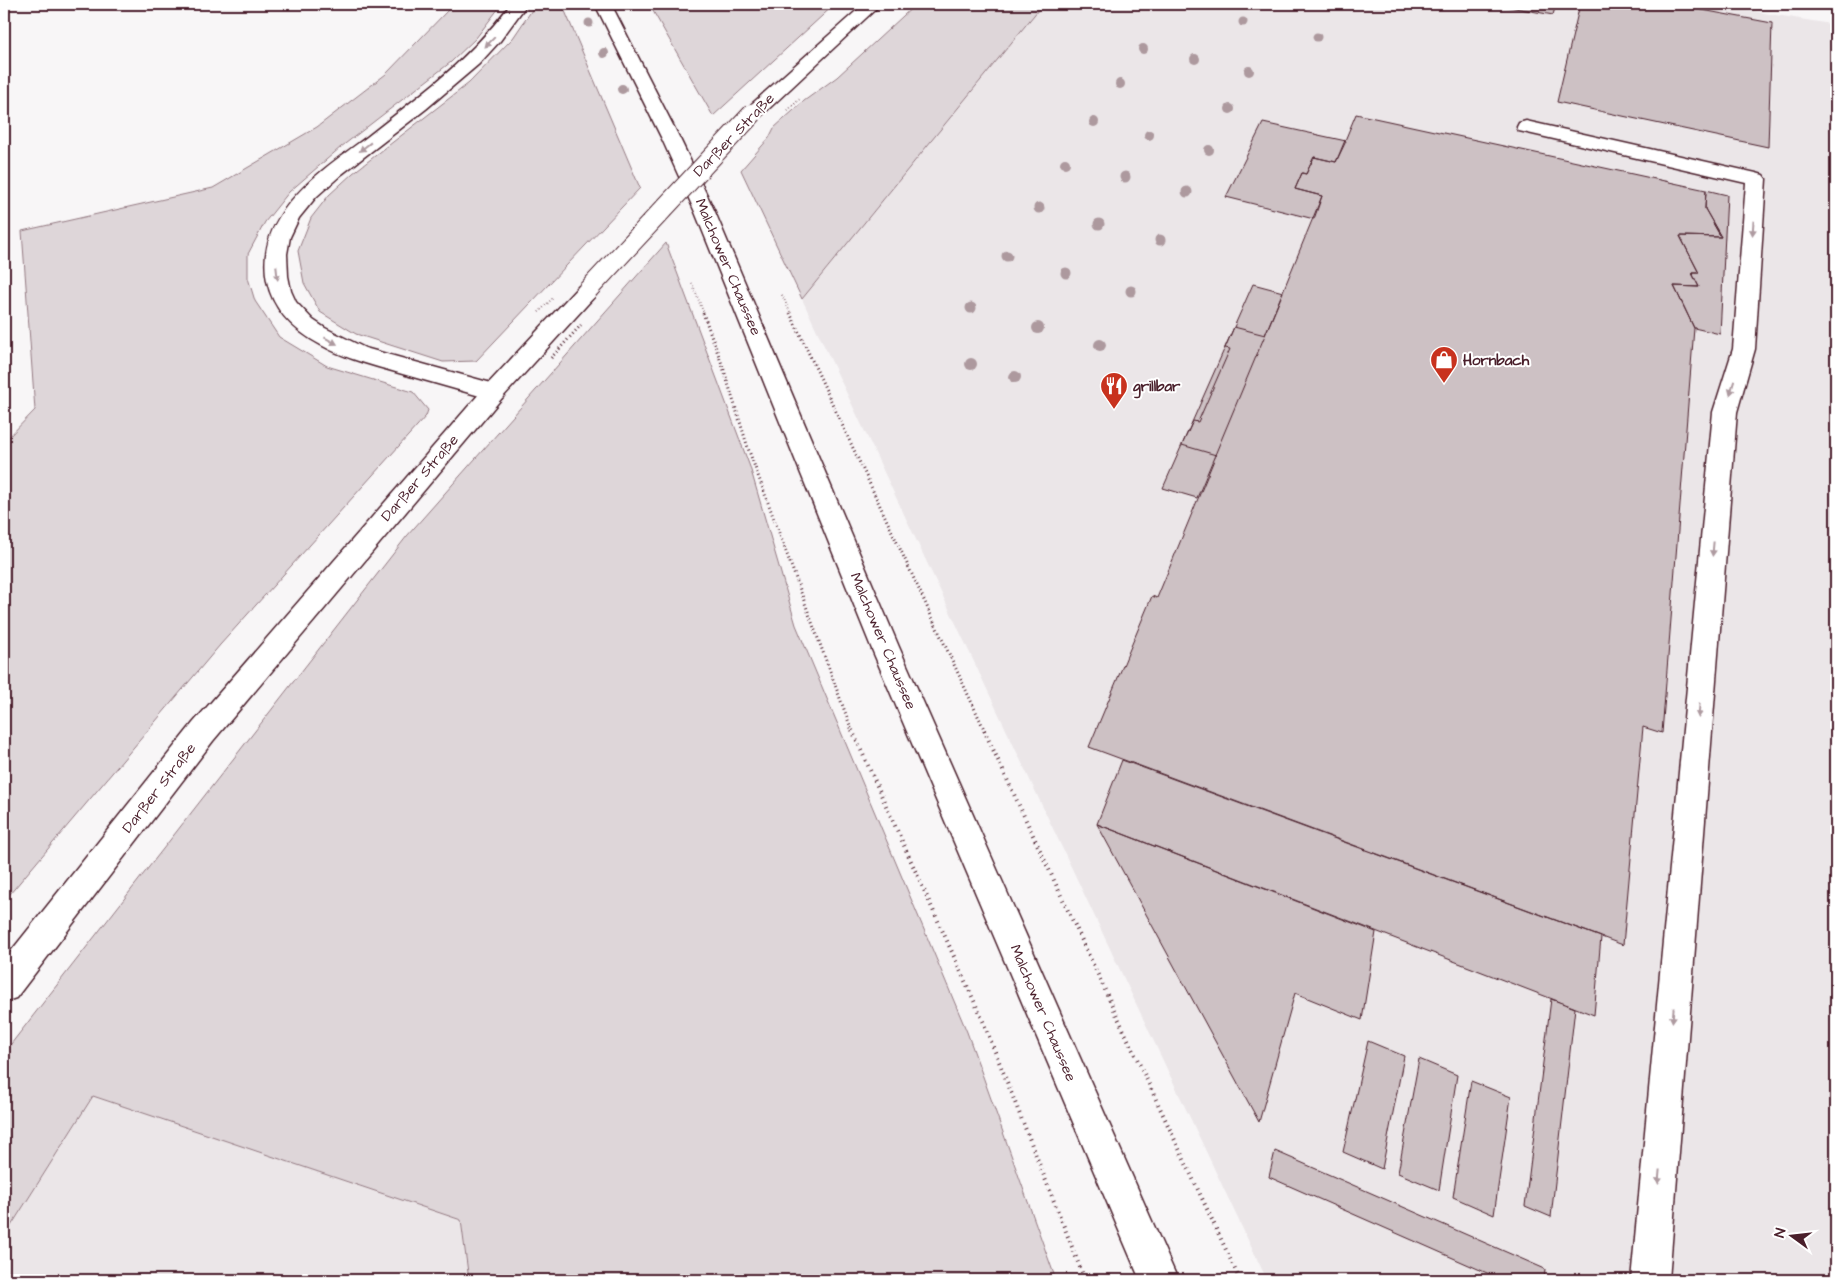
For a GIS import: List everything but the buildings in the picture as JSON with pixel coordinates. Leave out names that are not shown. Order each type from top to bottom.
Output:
[{"type":"main road","points":[[494,392],[357,352],[335,344],[318,334],[291,314],[278,286],[275,258],[282,231],[291,216],[314,189],[468,65],[499,33],[519,4]]},
{"type":"main road","name":"Malchower Chaussee","points":[[603,4],[672,139],[706,212],[885,647],[1159,1280]]},
{"type":"main road","name":"Darßer Straße","points":[[4,986],[202,732],[494,392],[753,113],[873,4]]},
{"type":"main road","points":[[1526,127],[1756,179],[1744,349],[1725,412],[1650,1280]]},
{"type":"path","points":[[690,278],[845,715],[984,1021],[1085,1280]]},
{"type":"path","points":[[781,294],[1240,1280]]},
{"type":"shaded area","points":[[451,4],[502,4],[476,38],[451,62],[341,147],[289,192],[265,222],[248,254],[248,278],[255,301],[279,337],[327,366],[413,392],[428,410],[426,416],[220,645],[4,901],[4,442],[35,410],[22,231],[213,188],[317,127],[386,74],[448,10]]},
{"type":"shaded area","points":[[536,4],[562,4],[640,188],[476,361],[443,362],[356,334],[320,312],[304,283],[298,251],[311,218],[329,195],[353,173],[469,83],[513,38]]},
{"type":"shaded area","points":[[649,4],[835,4],[713,116]]},
{"type":"shaded area","points":[[916,4],[1043,4],[802,299],[741,170],[769,138],[774,128],[804,101],[837,77]]},
{"type":"shaded area","points":[[1043,4],[1710,4],[1836,25],[1836,1280],[1267,1280],[802,299]]},
{"type":"shaded area","points":[[666,243],[750,467],[796,625],[967,1032],[1056,1280],[469,1280],[461,1220],[93,1096],[4,1237],[4,1053],[407,536]]},
{"type":"shaded area","points":[[93,1096],[461,1220],[469,1280],[4,1280],[4,1237]]},
{"type":"place","name":"Hornbach","points":[[1444,384]]},
{"type":"place","name":"grillbar","points":[[1114,410]]}]
